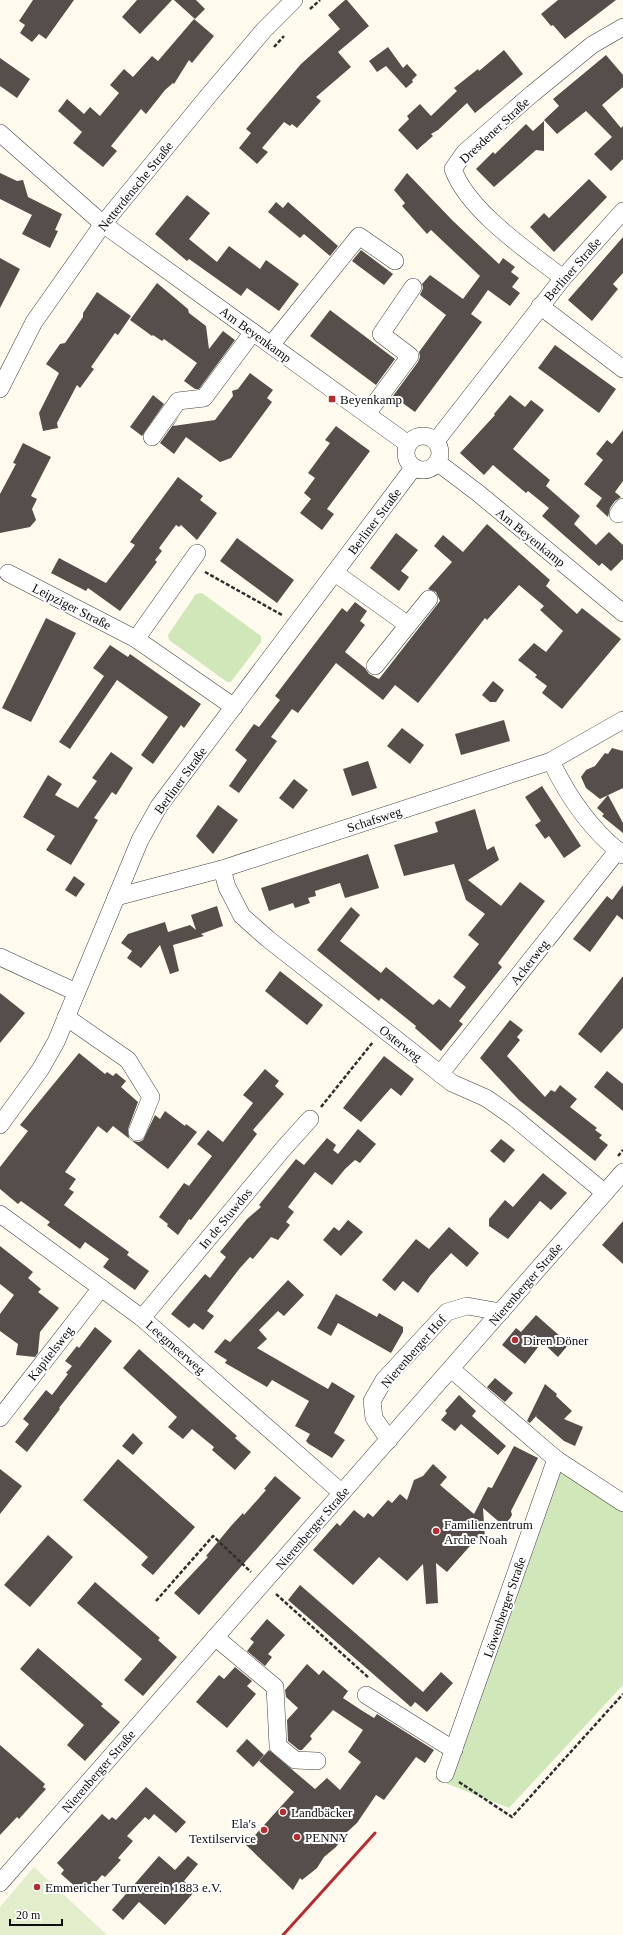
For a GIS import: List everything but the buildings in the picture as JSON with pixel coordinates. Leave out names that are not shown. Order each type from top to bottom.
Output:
[{"type":"street","name":"Netterdensche Straße","points":[[0,389],[34,322],[103,224],[254,42],[294,0]]},
{"type":"street","name":"Dresdener Straße","points":[[563,278],[509,236],[485,214],[457,181],[452,169],[466,152],[532,94],[592,45],[623,27]]},
{"type":"street","name":"Am Beyenkamp","points":[[0,133],[103,224],[408,444]]},
{"type":"street","name":"Berliner Straße","points":[[436,441],[540,306],[563,278],[623,212]]},
{"type":"street","points":[[271,345],[359,236],[395,261]]},
{"type":"street","points":[[367,414],[410,356],[381,334],[413,287]]},
{"type":"street","points":[[540,306],[623,369]]},
{"type":"street","points":[[152,437],[178,400],[204,398],[253,332]]},
{"type":"street","points":[[426,436],[436,441],[440,450],[437,462],[427,470],[414,467],[409,463],[406,456],[408,444],[414,438],[426,436]]},
{"type":"street","name":"Am Beyenkamp","points":[[437,462],[501,512],[623,613]]},
{"type":"street","name":"Berliner Straße","points":[[0,1125],[40,1070],[56,1042],[140,840],[159,806],[414,467]]},
{"type":"street","points":[[136,639],[193,558]]},
{"type":"street","name":"Leipziger Straße","points":[[8,573],[136,639],[234,706]]},
{"type":"street","points":[[335,573],[408,625]]},
{"type":"street","points":[[375,666],[429,599]]},
{"type":"street","name":"Schafsweg","points":[[116,898],[222,869],[551,761],[623,720]]},
{"type":"street","points":[[551,761],[561,783],[583,816],[620,852]]},
{"type":"street","name":"Ackerweg","points":[[440,1074],[620,852]]},
{"type":"street","name":"Osterweg","points":[[222,869],[227,887],[242,916],[268,939],[440,1074],[461,1089],[486,1098],[512,1116],[605,1193]]},
{"type":"street","points":[[0,957],[76,992]]},
{"type":"street","points":[[66,1016],[128,1060],[151,1097],[138,1132]]},
{"type":"street","name":"In de Stuwdos","points":[[142,1318],[283,1149],[310,1120]]},
{"type":"street","name":"Nierenberger Straße","points":[[0,1883],[623,1172]]},
{"type":"street","name":"Leegmeerweg","points":[[0,1214],[142,1318],[342,1493]]},
{"type":"street","name":"Kapitelsweg","points":[[0,1418],[101,1288]]},
{"type":"street","name":"Nierenberger Hof","points":[[389,1440],[374,1418],[372,1401],[384,1380],[446,1312],[467,1306],[501,1312]]},
{"type":"street","points":[[450,1369],[556,1459],[623,1503]]},
{"type":"street","name":"Löwenberger Straße","points":[[445,1774],[556,1459]]},
{"type":"street","points":[[215,1638],[275,1688],[278,1746],[295,1760],[317,1761]]},
{"type":"street","points":[[370,1689],[454,1750]]},
{"type":"path","points":[[193,558],[282,616]]},
{"type":"path","points":[[310,1120],[383,1029]]},
{"type":"path","points":[[156,1601],[213,1536],[263,1582],[370,1689]]},
{"type":"path","points":[[445,1774],[512,1817],[623,1694]]},
{"type":"green space","points":[[202,593],[261,636],[261,642],[231,682],[227,682],[169,640],[168,635],[196,594]]},
{"type":"green space","points":[[558,1471],[623,1510],[623,1685],[509,1808],[435,1779]]},
{"type":"green space","name":"Emmericher Turnverein 1883 e.V.","points":[[34,1867],[107,1935],[0,1935],[0,1907]]},
{"type":"railway","points":[[283,1935],[375,1833]]},
{"type":"place","name":"Beyenkamp","points":[[332,399]]},
{"type":"place","name":"Diren Döner","points":[[515,1340]]},
{"type":"place","name":"Familienzentrum Arche Noah","points":[[436,1531]]},
{"type":"place","name":"Landbäcker","points":[[283,1812]]},
{"type":"place","name":"Ela's Textilservice","points":[[264,1830]]},
{"type":"place","name":"PENNY","points":[[297,1837]]},
{"type":"place","name":"Emmericher Turnverein 1883 e.V.","points":[[37,1887]]}]
